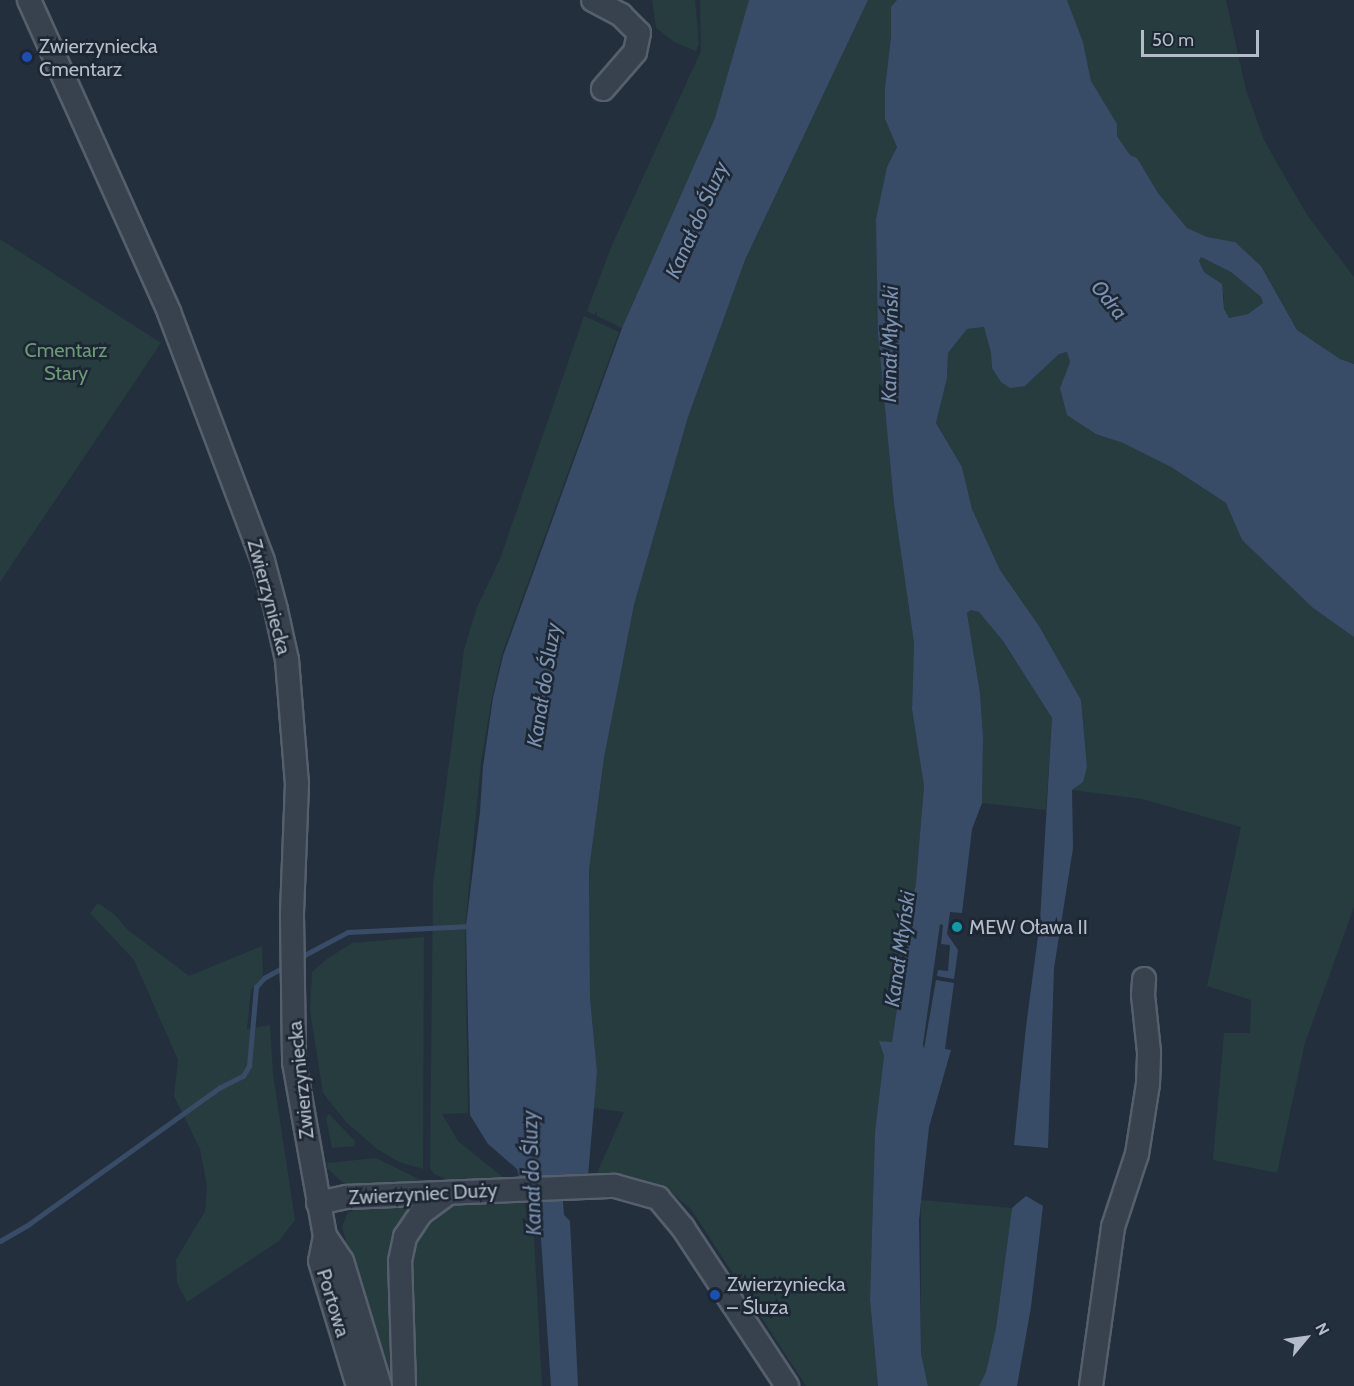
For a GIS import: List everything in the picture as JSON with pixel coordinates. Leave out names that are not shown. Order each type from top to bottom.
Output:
[{"type":"street","name":"Zwierzyniecka","points":[[29,0],[169,312],[263,561],[287,660],[296,772],[292,915],[294,1062],[325,1236]]},
{"type":"street","points":[[593,0],[621,15],[639,33],[635,52],[603,89]]},
{"type":"street","points":[[1091,1386],[1113,1227],[1137,1154],[1148,1084],[1149,1052],[1143,995],[1144,979]]},
{"type":"street","name":"Zwierzyniec Duży","points":[[318,1203],[347,1197],[615,1186],[658,1198],[683,1228],[787,1386]]},
{"type":"street","points":[[404,1386],[400,1261],[405,1238],[421,1213],[447,1194]]},
{"type":"street","name":"Portowa","points":[[325,1236],[320,1261],[358,1386]]},
{"type":"street","name":"Portowa","points":[[325,1236],[342,1261],[380,1386]]},
{"type":"green space","points":[[652,0],[695,0],[699,44],[696,51],[674,42],[656,28]]},
{"type":"green space","points":[[700,0],[749,0],[715,118],[622,328],[597,316],[596,312],[594,315],[587,311],[612,245],[701,51]]},
{"type":"green space","points":[[868,0],[897,0],[891,8],[885,119],[897,147],[887,167],[878,334],[894,504],[914,643],[912,709],[924,786],[916,882],[892,1042],[879,1041],[884,1056],[875,1132],[870,1300],[878,1386],[806,1386],[691,1209],[661,1185],[625,1175],[596,1175],[624,1112],[593,1108],[597,1072],[590,998],[589,870],[604,758],[634,605],[688,417],[745,260]]},
{"type":"green space","points":[[1067,0],[1226,0],[1246,90],[1264,140],[1307,215],[1354,277],[1354,364],[1340,359],[1297,330],[1261,266],[1235,242],[1207,237],[1186,228],[1158,193],[1137,158],[1130,155],[1117,136],[1116,124],[1091,81],[1083,42]]},
{"type":"green space","name":"Cmentarz Stary","points":[[0,239],[161,343],[0,582]]},
{"type":"green space","points":[[1201,257],[1231,272],[1261,297],[1263,303],[1248,314],[1229,318],[1224,309],[1224,296],[1215,279],[1204,272],[1199,261]]},
{"type":"green space","points":[[584,316],[619,332],[502,654],[492,697],[481,762],[465,928],[468,1113],[442,1114],[458,1141],[505,1179],[451,1181],[434,1174],[430,1168],[433,884],[464,650],[477,607],[500,559]]},
{"type":"green space","points":[[984,327],[991,353],[992,368],[1025,386],[1059,354],[1067,352],[1070,362],[1060,388],[1096,434],[1123,443],[1171,467],[1226,503],[1242,540],[1313,608],[1354,637],[1354,907],[1305,1043],[1277,1173],[1213,1160],[1224,1033],[1250,1033],[1251,1000],[1207,986],[1241,827],[1142,799],[1072,790],[1087,767],[1081,700],[1039,626],[1000,570],[972,509],[962,467],[936,423],[947,378],[948,353],[967,329]]},
{"type":"green space","points":[[971,610],[979,612],[1003,641],[1052,718],[1046,810],[982,803],[983,737],[980,693],[967,613]]},
{"type":"green space","points":[[98,903],[115,915],[128,930],[189,976],[262,946],[263,976],[251,990],[247,1029],[270,1025],[273,1074],[295,1220],[279,1241],[187,1302],[177,1283],[176,1260],[205,1211],[207,1186],[200,1149],[174,1096],[178,1060],[134,960],[90,913]]},
{"type":"green space","points":[[424,937],[423,1169],[399,1162],[377,1149],[346,1122],[323,1093],[310,1011],[312,972],[327,959],[352,943]]},
{"type":"green space","points":[[329,1114],[355,1141],[354,1146],[332,1148],[326,1118]]},
{"type":"green space","points":[[376,1158],[425,1182],[426,1187],[350,1189],[328,1169],[327,1163]]},
{"type":"green space","points":[[524,1200],[528,1218],[533,1218],[542,1386],[411,1386],[405,1268],[421,1222],[448,1204]]},
{"type":"green space","points":[[921,1200],[1012,1208],[996,1328],[986,1372],[979,1386],[928,1386],[921,1354]]},
{"type":"green space","points":[[364,1204],[415,1205],[399,1386],[388,1386],[342,1227],[347,1214]]},
{"type":"water","name":"Kanał do Śluzy","points":[[749,0],[868,0],[745,260],[688,417],[634,605],[604,758],[589,870],[590,998],[597,1072],[588,1176],[561,1178],[564,1215],[570,1221],[578,1386],[551,1386],[537,1179],[520,1179],[517,1169],[488,1144],[470,1115],[466,926],[480,812],[483,767],[493,698],[503,656],[622,328],[715,118]]},
{"type":"water","points":[[897,0],[1067,0],[1083,42],[1091,81],[1117,124],[1117,136],[1130,155],[1137,158],[1158,193],[1187,228],[1207,237],[1235,242],[1261,266],[1297,330],[1340,359],[1354,364],[1354,637],[1313,608],[1242,540],[1226,503],[1171,467],[1123,443],[1096,434],[1067,415],[1060,388],[1070,362],[1067,352],[1059,354],[1025,386],[1010,388],[1001,382],[992,368],[991,353],[984,327],[967,329],[948,353],[947,378],[936,423],[962,467],[972,509],[1000,570],[1039,626],[1081,700],[1087,767],[1083,782],[1072,790],[1073,848],[1054,968],[1048,1148],[1014,1145],[1040,921],[1052,718],[1003,641],[979,612],[971,610],[967,613],[980,693],[983,737],[982,803],[972,829],[962,913],[950,912],[947,934],[958,950],[954,979],[937,976],[938,970],[948,971],[950,945],[941,944],[943,925],[940,924],[923,1044],[924,1049],[936,980],[954,983],[945,1049],[951,1050],[929,1127],[919,1220],[921,1354],[928,1386],[878,1386],[870,1300],[875,1132],[884,1056],[879,1041],[892,1042],[916,882],[924,786],[912,709],[914,643],[894,504],[878,334],[876,219],[887,167],[897,147],[885,119],[891,7]],"holes":[[[1201,257],[1231,272],[1261,297],[1263,303],[1248,314],[1229,318],[1224,309],[1222,284],[1204,272],[1199,261]]]},
{"type":"water","points":[[1026,1196],[1043,1206],[1031,1307],[1017,1386],[979,1386],[986,1372],[996,1328],[1012,1208]]},
{"type":"waterway","points":[[299,958],[348,932],[470,926]]},
{"type":"waterway","points":[[0,1241],[29,1224],[219,1088],[243,1076],[249,1066],[256,987],[264,978],[287,965]]},
{"type":"place","name":"Zwierzyniecka Cmentarz","points":[[27,57]]},
{"type":"place","name":"MEW Oława II","points":[[957,927]]},
{"type":"place","name":"Zwierzyniecka – Śluza","points":[[715,1295]]},
{"type":"water label","name":"Odra","points":[[1109,300]]},
{"type":"water label","name":"Kanał Młyński","points":[[890,344]]},
{"type":"water label","name":"Kanał Młyński","points":[[900,949]]}]
